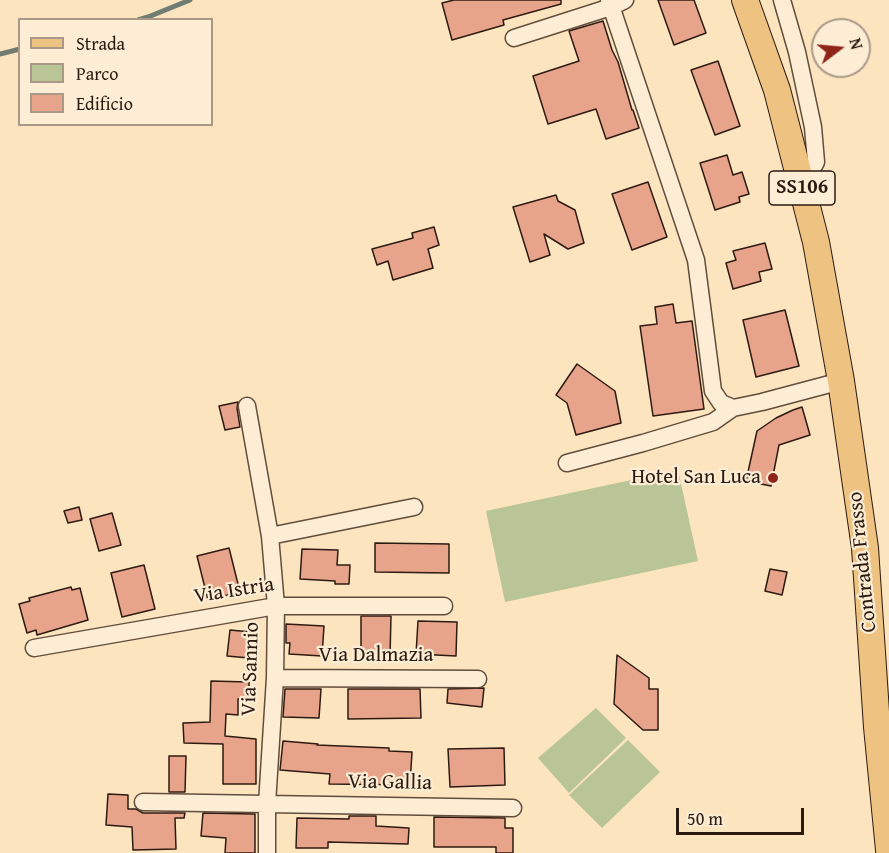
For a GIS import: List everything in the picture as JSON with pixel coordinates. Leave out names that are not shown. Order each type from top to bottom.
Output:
[{"type":"main road","name":"Contrada Frasso","points":[[745,0],[777,90],[802,185],[816,242],[840,381],[865,548],[877,727],[889,850]]},
{"type":"street","points":[[782,0],[797,52],[813,127],[816,162],[802,185]]},
{"type":"street","points":[[513,38],[615,2],[696,260],[713,391],[721,403],[733,408]]},
{"type":"street","points":[[567,463],[713,422],[733,408],[840,381]]},
{"type":"street","name":"Via Sannio","points":[[247,406],[270,536],[276,606],[267,853]]},
{"type":"street","points":[[270,536],[414,507]]},
{"type":"street","name":"Via Istria","points":[[34,648],[276,606],[444,606]]},
{"type":"street","name":"Via Dalmazia","points":[[275,678],[478,679]]},
{"type":"street","points":[[143,802],[267,804]]},
{"type":"street","name":"Via Gallia","points":[[267,804],[513,808]]},
{"type":"green space","points":[[678,470],[698,561],[505,602],[486,511]]},
{"type":"green space","points":[[596,708],[626,738],[569,793],[538,758]]},
{"type":"green space","points":[[628,740],[660,772],[602,828],[569,795]]},
{"type":"building","points":[[454,0],[561,0],[561,4],[503,20],[504,25],[452,40],[442,3]]},
{"type":"building","points":[[658,0],[694,0],[706,33],[674,45]]},
{"type":"building","points":[[603,21],[639,128],[606,139],[596,109],[548,124],[533,76],[579,61],[569,31]]},
{"type":"building","points":[[718,61],[740,126],[715,135],[691,70]]},
{"type":"building","points":[[727,155],[733,175],[742,172],[749,194],[739,197],[740,202],[715,210],[700,163]]},
{"type":"building","points":[[648,182],[667,237],[632,250],[612,194]]},
{"type":"building","points":[[556,195],[558,201],[575,210],[584,243],[568,249],[544,234],[550,255],[530,262],[513,207]]},
{"type":"building","points":[[434,227],[439,245],[428,249],[433,268],[393,280],[388,261],[377,265],[372,249],[413,238],[412,233]]},
{"type":"building","points":[[765,243],[772,269],[759,272],[761,281],[733,289],[726,263],[736,260],[733,251]]},
{"type":"building","points":[[673,304],[676,323],[692,321],[704,409],[653,416],[640,326],[657,324],[655,307]]},
{"type":"building","points":[[785,310],[799,366],[756,377],[743,320]]},
{"type":"building","points":[[577,364],[615,391],[621,423],[576,435],[567,403],[556,395]]},
{"type":"building","points":[[238,402],[240,427],[225,430],[219,406]]},
{"type":"building","points":[[802,407],[810,435],[779,445],[771,486],[746,481],[757,431],[776,418]]},
{"type":"building","points":[[79,507],[82,520],[68,523],[64,511]]},
{"type":"building","points":[[112,513],[121,545],[99,551],[90,519]]},
{"type":"building","points":[[375,543],[449,544],[449,573],[375,572]]},
{"type":"building","points":[[229,548],[240,592],[208,600],[197,556]]},
{"type":"building","points":[[302,549],[338,550],[337,565],[350,565],[349,584],[300,579]]},
{"type":"building","points":[[144,565],[155,609],[122,617],[111,573]]},
{"type":"building","points":[[770,569],[787,572],[782,595],[765,591]]},
{"type":"building","points":[[71,587],[72,590],[80,588],[88,620],[37,635],[36,630],[27,633],[19,604],[30,601],[29,598]]},
{"type":"building","points":[[361,616],[391,616],[390,656],[361,655]]},
{"type":"building","points":[[418,621],[457,622],[456,656],[416,654]]},
{"type":"building","points":[[286,624],[324,626],[322,656],[289,654],[290,643],[286,643]]},
{"type":"building","points":[[230,630],[251,632],[249,658],[227,656]]},
{"type":"building","points":[[617,655],[649,678],[649,689],[658,689],[658,730],[643,730],[614,704]]},
{"type":"building","points":[[211,681],[249,682],[249,699],[238,699],[238,715],[226,714],[225,736],[256,739],[256,784],[223,784],[223,744],[184,743],[183,723],[210,722]]},
{"type":"building","points":[[484,688],[482,707],[447,703],[448,689]]},
{"type":"building","points":[[285,689],[321,689],[319,718],[283,717]]},
{"type":"building","points":[[348,689],[420,689],[421,718],[348,719]]},
{"type":"building","points":[[283,741],[389,748],[389,751],[412,752],[410,785],[329,784],[330,774],[280,770]]},
{"type":"building","points":[[504,748],[505,785],[450,787],[448,749]]},
{"type":"building","points":[[169,756],[186,756],[185,792],[169,792]]},
{"type":"building","points":[[108,794],[128,795],[128,809],[136,809],[143,813],[185,813],[184,818],[175,818],[176,849],[133,850],[132,827],[106,825]]},
{"type":"building","points":[[203,813],[255,814],[255,853],[225,853],[226,838],[201,836]]},
{"type":"building","points":[[349,816],[376,816],[376,826],[409,828],[408,844],[328,842],[328,848],[296,848],[297,818],[349,819]]},
{"type":"building","points":[[434,817],[505,818],[505,828],[513,828],[513,853],[496,853],[496,847],[434,847]]},
{"type":"waterway","points":[[145,18],[190,0]]},
{"type":"waterway","points":[[0,54],[18,50]]},
{"type":"place","name":"Hotel San Luca","points":[[773,478]]}]
